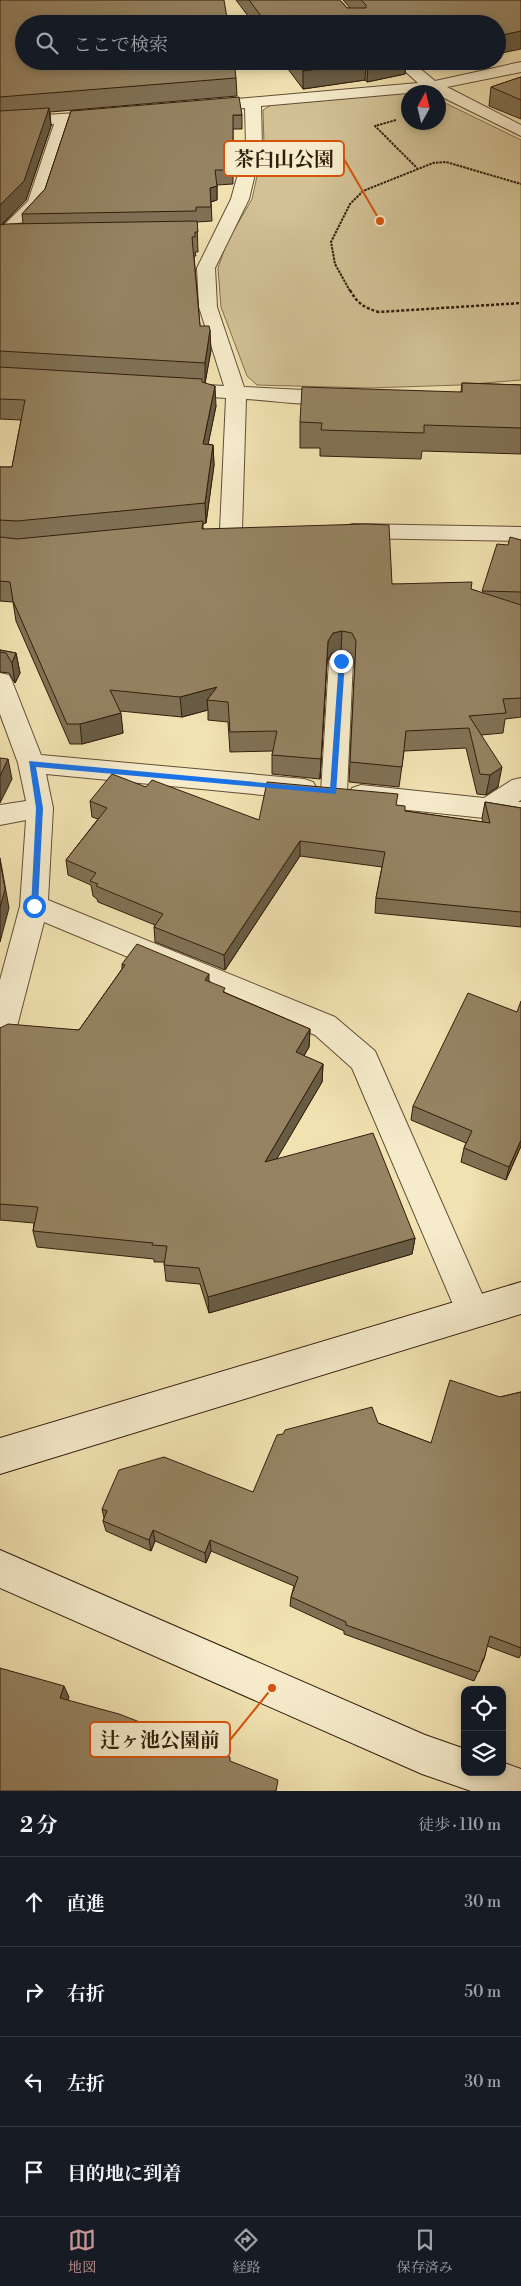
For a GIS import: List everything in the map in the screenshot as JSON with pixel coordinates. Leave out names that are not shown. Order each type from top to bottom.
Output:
[{"type":"street","points":[[437,85],[521,67]]},
{"type":"street","points":[[412,70],[431,85]]},
{"type":"street","points":[[187,108],[401,89]]},
{"type":"street","points":[[446,93],[521,131]]},
{"type":"street","points":[[232,531],[236,392],[208,306],[206,268],[240,199],[254,145],[253,102]]},
{"type":"street","points":[[0,123],[64,120],[121,114]]},
{"type":"street","points":[[1,237],[36,203],[64,120]]},
{"type":"street","points":[[204,232],[223,232]]},
{"type":"street","points":[[1,237],[32,236]]},
{"type":"street","points":[[158,388],[305,397],[361,396]]},
{"type":"street","points":[[331,531],[521,534]]},
{"type":"street","points":[[334,792],[341,661]]},
{"type":"street","points":[[0,680],[31,763],[40,808],[34,906],[0,1034]]},
{"type":"street","points":[[31,763],[491,807],[521,812]]},
{"type":"street","points":[[491,807],[521,787]]},
{"type":"street","points":[[0,815],[40,808]]},
{"type":"street","points":[[34,906],[325,1026],[364,1060],[473,1312]]},
{"type":"street","points":[[0,1456],[521,1298]]},
{"type":"street","points":[[0,1569],[422,1754],[461,1768]]},
{"type":"street","points":[[486,1776],[521,1788]]},
{"type":"path","points":[[400,118],[375,126],[417,168]]},
{"type":"path","points":[[521,184],[446,162],[417,168],[363,191],[350,204],[331,242],[336,264],[356,301],[365,308],[379,312],[402,312],[451,306],[521,303]]},
{"type":"shaded area","points":[[401,94],[401,130],[446,130],[446,103],[521,140],[521,380],[460,385],[369,388],[257,385],[247,376],[221,307],[218,268],[227,242],[252,199],[264,144],[263,110],[271,105]]},
{"type":"building","points":[[0,0],[224,0],[226,15],[15,15],[15,70],[235,70],[236,78],[0,97]]},
{"type":"building","points":[[249,0],[340,0],[347,8],[366,8],[366,5],[361,0],[521,0],[521,31],[506,34],[506,15],[260,15]]},
{"type":"building","points":[[521,77],[521,100],[491,87]]},
{"type":"building","points":[[239,97],[242,115],[233,115],[233,170],[215,170],[217,186],[210,188],[211,207],[196,207],[196,211],[22,214],[45,189],[71,111]]},
{"type":"building","points":[[49,108],[24,181],[0,205],[0,111]]},
{"type":"building","points":[[197,221],[198,232],[195,232],[195,237],[192,237],[200,326],[209,326],[210,330],[205,363],[0,351],[0,225]]},
{"type":"building","points":[[0,367],[202,379],[202,382],[215,386],[203,444],[213,445],[205,503],[17,521],[0,520],[0,467],[12,467],[25,400],[0,399]]},
{"type":"building","points":[[462,383],[521,385],[521,428],[424,425],[424,433],[321,430],[322,423],[300,422],[302,387],[462,392]]},
{"type":"building","points":[[203,521],[202,529],[389,525],[392,584],[472,582],[471,589],[521,605],[521,698],[503,699],[506,713],[469,716],[502,767],[490,775],[480,774],[469,728],[406,731],[402,767],[350,762],[356,641],[352,633],[342,631],[333,633],[328,641],[321,759],[272,755],[277,731],[230,732],[228,702],[207,700],[217,687],[180,697],[110,690],[121,713],[80,724],[67,724],[13,601],[10,582],[0,581],[0,537],[17,539]]},
{"type":"building","points":[[510,537],[521,540],[521,592],[482,591],[497,544],[508,545]]},
{"type":"building","points":[[0,650],[16,653],[12,663],[6,653],[0,652]]},
{"type":"building","points":[[0,758],[8,759],[0,776]]},
{"type":"building","points":[[112,774],[146,787],[152,780],[259,820],[267,782],[398,794],[396,805],[405,806],[405,811],[490,823],[485,802],[521,808],[521,912],[376,898],[385,852],[300,841],[224,955],[154,927],[163,914],[96,886],[98,884],[90,881],[96,873],[66,860],[107,808],[90,801]]},
{"type":"building","points":[[0,860],[5,889],[0,908]]},
{"type":"building","points":[[137,944],[209,974],[205,980],[225,988],[223,992],[310,1029],[296,1052],[323,1064],[265,1162],[373,1133],[415,1238],[208,1297],[199,1268],[164,1265],[167,1246],[33,1231],[38,1207],[0,1204],[0,1028],[8,1024],[79,1030],[125,965],[122,964]]},
{"type":"building","points":[[468,993],[517,1012],[521,1001],[521,1140],[509,1167],[464,1148],[472,1131],[413,1106]]},
{"type":"building","points":[[450,1380],[500,1397],[521,1392],[521,1648],[490,1636],[479,1672],[346,1625],[346,1622],[291,1597],[298,1577],[210,1540],[205,1553],[153,1530],[149,1540],[103,1521],[107,1511],[102,1509],[119,1470],[164,1457],[253,1492],[277,1435],[283,1434],[285,1430],[372,1407],[378,1423],[431,1443]]},
{"type":"building","points":[[0,1668],[64,1686],[60,1698],[119,1714],[230,1757],[230,1761],[278,1780],[276,1791],[0,1791]]},
{"type":"place","name":"茶臼山公園","points":[[380,221]]},
{"type":"place","name":"辻ヶ池公園前","points":[[272,1688]]},
{"type":"route","points":[[34,906],[40,808],[31,763],[334,792],[341,661]]}]
